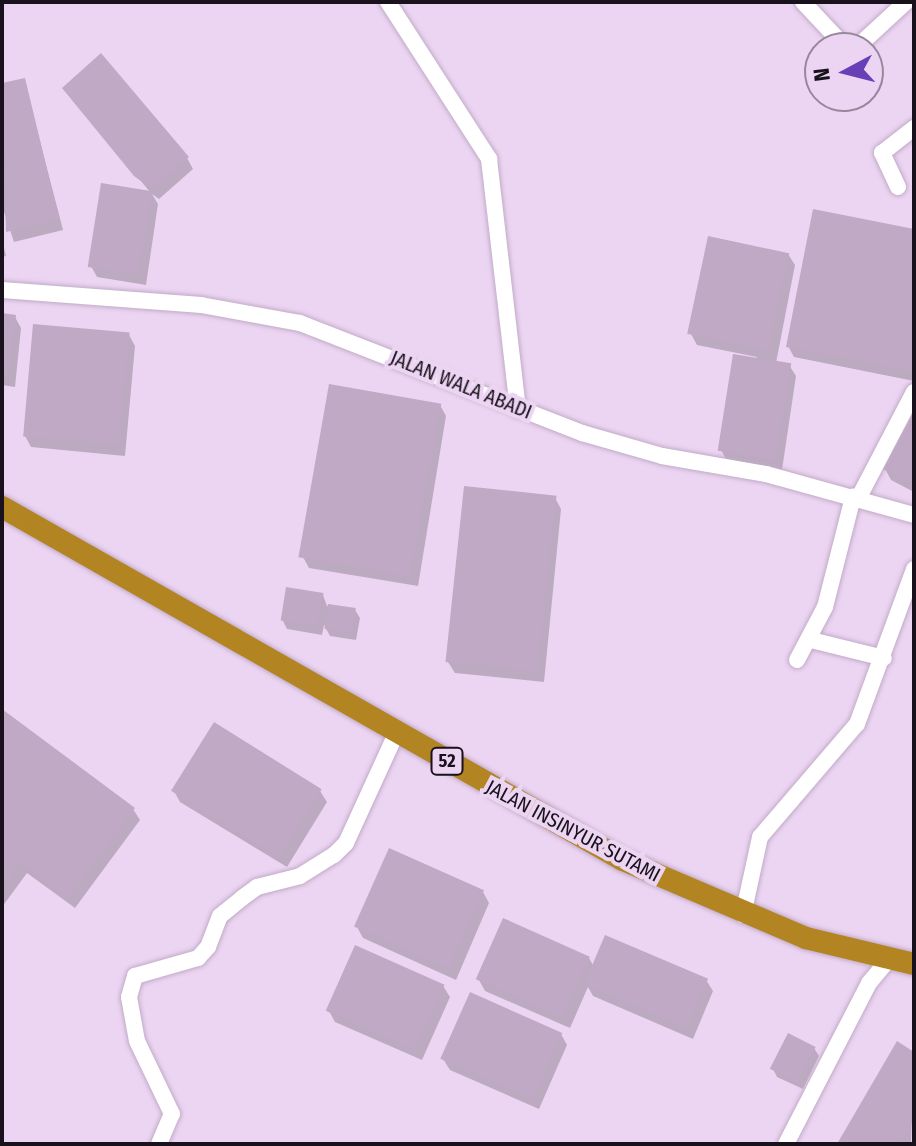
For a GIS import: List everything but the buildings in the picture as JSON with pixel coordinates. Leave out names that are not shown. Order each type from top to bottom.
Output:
[{"type":"highway","name":"JALAN INSINYUR SUTAMI","points":[[2,507],[185,607],[396,734],[623,860],[743,915],[806,938],[914,964]]},
{"type":"street","points":[[388,2],[489,159],[518,409]]},
{"type":"street","points":[[873,32],[906,2]]},
{"type":"street","points":[[812,5],[833,32]]},
{"type":"street","points":[[898,187],[882,153],[914,128]]},
{"type":"street","name":"JALAN WALA ABADI","points":[[2,290],[201,305],[300,323],[518,409],[662,456],[856,498],[914,515]]},
{"type":"street","points":[[797,660],[811,640],[842,551],[856,498],[914,392]]},
{"type":"street","points":[[743,915],[760,837],[840,750],[857,724],[909,604],[914,569]]},
{"type":"street","points":[[811,640],[884,658]]},
{"type":"street","points":[[159,1144],[172,1114],[137,1041],[129,997],[135,976],[198,958],[208,947],[220,916],[242,898],[257,887],[300,876],[334,855],[346,843],[396,734]]},
{"type":"street","points":[[786,1144],[869,983],[891,957]]}]
